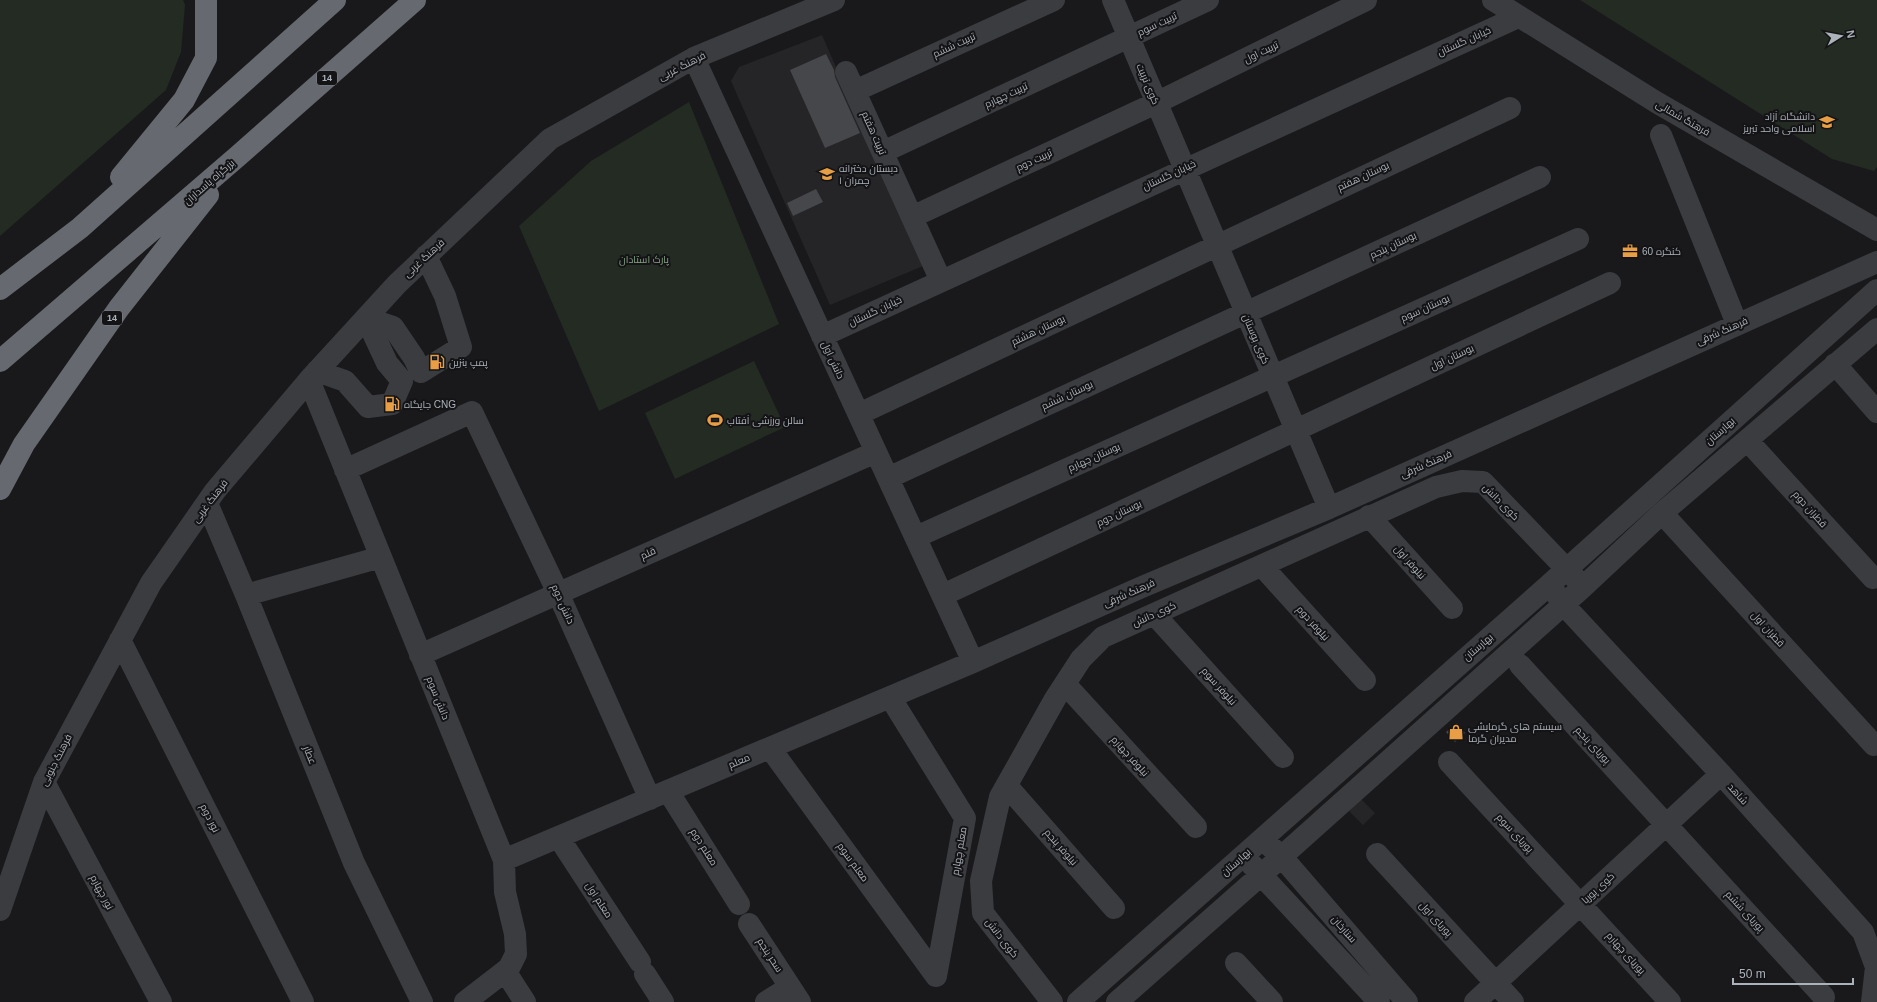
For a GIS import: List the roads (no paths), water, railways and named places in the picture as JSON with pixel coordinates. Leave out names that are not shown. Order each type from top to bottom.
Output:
[{"type":"highway","points":[[80,228],[184,100],[206,58],[206,0]]},
{"type":"highway","points":[[0,288],[80,228],[335,0]]},
{"type":"highway","name":"بزرگراه پاسداران","points":[[0,361],[238,156],[415,0]]},
{"type":"highway","name":"14","points":[[0,489],[24,444],[119,308],[238,156]]},
{"type":"street","name":"فرهنگ غربی","points":[[120,640],[151,584],[215,491],[313,376],[397,284],[550,139],[694,58],[834,0]]},
{"type":"street","name":"تربیت ششم","points":[[851,82],[1054,0]]},
{"type":"street","name":"کوی تربیت","points":[[1113,0],[1184,168]]},
{"type":"street","name":"تربیت سوم","points":[[1129,38],[1208,0]]},
{"type":"street","name":"تربیت اول","points":[[1156,103],[1366,0]]},
{"type":"street","name":"فرهنگ شمالی","points":[[1493,0],[1656,102],[1877,230]]},
{"type":"street","name":"خیابان گلستان","points":[[822,336],[1184,168],[1518,17]]},
{"type":"street","name":"تربیت چهارم","points":[[883,152],[1129,38]]},
{"type":"street","name":"دانش اول","points":[[694,58],[973,662]]},
{"type":"street","name":"تربیت هفتم","points":[[851,82],[941,281]]},
{"type":"street","name":"تربیت دوم","points":[[912,217],[1156,103]]},
{"type":"street","name":"بوستان هفتم","points":[[1217,245],[1510,108]]},
{"type":"street","points":[[1661,135],[1737,324]]},
{"type":"street","name":"کوی بوستان","points":[[1184,168],[1329,508]]},
{"type":"street","name":"بوستان پنجم","points":[[1245,313],[1540,177]]},
{"type":"street","name":"بوستان سوم","points":[[1272,376],[1578,239]]},
{"type":"street","name":"بوستان هشتم","points":[[859,414],[1217,245]]},
{"type":"street","points":[[366,318],[393,327],[414,358],[421,372],[461,347],[445,296],[426,256]]},
{"type":"street","name":"فرهنگ شرقی","points":[[973,662],[1142,587],[1329,508],[1877,262]]},
{"type":"street","name":"بوستان اول","points":[[1295,430],[1610,283]]},
{"type":"street","name":"بهارستان","points":[[1078,1002],[1244,855],[1261,838],[1549,585],[1877,290]]},
{"type":"street","name":"بوستان ششم","points":[[888,478],[1245,313]]},
{"type":"street","points":[[313,376],[345,381],[368,407],[392,404],[402,381],[387,363],[366,318]]},
{"type":"street","points":[[1117,1002],[1583,587],[1662,513],[1877,329]]},
{"type":"street","points":[[1835,364],[1877,412]]},
{"type":"street","name":"دانش سوم","points":[[313,376],[345,470],[504,860],[506,892],[515,934],[516,954],[509,968],[465,1002]]},
{"type":"street","name":"بوستان چهارم","points":[[916,537],[1272,376]]},
{"type":"street","name":"دانش دوم","points":[[345,470],[472,412],[558,593],[659,795]]},
{"type":"street","name":"بوستان دوم","points":[[943,595],[1295,430]]},
{"type":"street","name":"قطران دوم","points":[[1747,440],[1873,578]]},
{"type":"street","name":"قلم","points":[[420,655],[876,452]]},
{"type":"street","name":"کوی دانش","points":[[1052,1002],[983,913],[981,881],[1000,797],[1081,659],[1103,637],[1262,566],[1369,516],[1436,487],[1462,481],[1483,482],[1583,587]]},
{"type":"street","name":"عطار","points":[[207,503],[246,595],[354,863],[422,1002]]},
{"type":"street","name":"قطران اول","points":[[1662,513],[1874,745]]},
{"type":"street","name":"نیلوفر اول","points":[[1369,516],[1452,608]]},
{"type":"street","points":[[246,595],[381,557]]},
{"type":"street","name":"نیلوفر دوم","points":[[1262,566],[1365,680]]},
{"type":"street","name":"شاهد","points":[[1549,585],[1563,604],[1721,774],[1863,932],[1876,966],[1873,1002]]},
{"type":"street","name":"نیلوفر سوم","points":[[1154,614],[1283,757]]},
{"type":"street","name":"فرهنگ جنوبی","points":[[0,910],[44,782],[120,640]]},
{"type":"street","name":"نور دوم","points":[[120,640],[297,1000]]},
{"type":"street","name":"معلم","points":[[504,860],[973,662]]},
{"type":"street","name":"پوریای پنجم","points":[[1520,665],[1666,825]]},
{"type":"street","name":"نیلوفر چهارم","points":[[1065,684],[1196,828]]},
{"type":"street","name":"معلم چهارم","points":[[890,697],[965,818],[936,976]]},
{"type":"street","name":"معلم سوم","points":[[770,748],[936,976]]},
{"type":"street","name":"پوریای سوم","points":[[1449,762],[1581,904]]},
{"type":"street","name":"کوی پوریا","points":[[1475,1002],[1721,774]]},
{"type":"street","name":"نور چهارم","points":[[44,782],[161,1002]]},
{"type":"street","name":"نیلوفر پنجم","points":[[1007,786],[1114,908]]},
{"type":"street","name":"معلم دوم","points":[[659,795],[739,904]]},
{"type":"street","name":"پوریای ششم","points":[[1666,825],[1824,997]]},
{"type":"street","name":"معلم اول","points":[[559,838],[664,1002]]},
{"type":"street","name":"ستارخان","points":[[1261,838],[1281,856],[1407,1002]]},
{"type":"street","name":"پوریای اول","points":[[1377,854],[1513,1002]]},
{"type":"street","points":[[1244,855],[1379,1002]]},
{"type":"street","name":"پوریای چهارم","points":[[1581,904],[1670,1002]]},
{"type":"street","name":"سحر پنجم","points":[[749,924],[795,994]]},
{"type":"street","points":[[1236,963],[1272,1002]]},
{"type":"street","points":[[505,971],[525,1002]]},
{"type":"street","points":[[766,1002],[795,994]]},
{"type":"street","points":[[1873,1002],[1877,999]]},
{"type":"place","name":"دانشگاه آزاد اسلامی واحد تبریز","points":[[1827,122]]},
{"type":"place","name":"دبستان دخترانه چمران ۱","points":[[827,174]]},
{"type":"place","name":"کنگره 60","points":[[1630,251]]},
{"type":"place","name":"پمپ بنزین","points":[[437,362]]},
{"type":"place","name":"جایگاه CNG","points":[[392,404]]},
{"type":"place","name":"سالن ورزشی آفتاب","points":[[715,420]]},
{"type":"place","name":"سیستم های گرمایشی مدیران گرما","points":[[1456,732]]},
{"type":"park label","name":"پارک استادان","points":[[644,259]]}]
